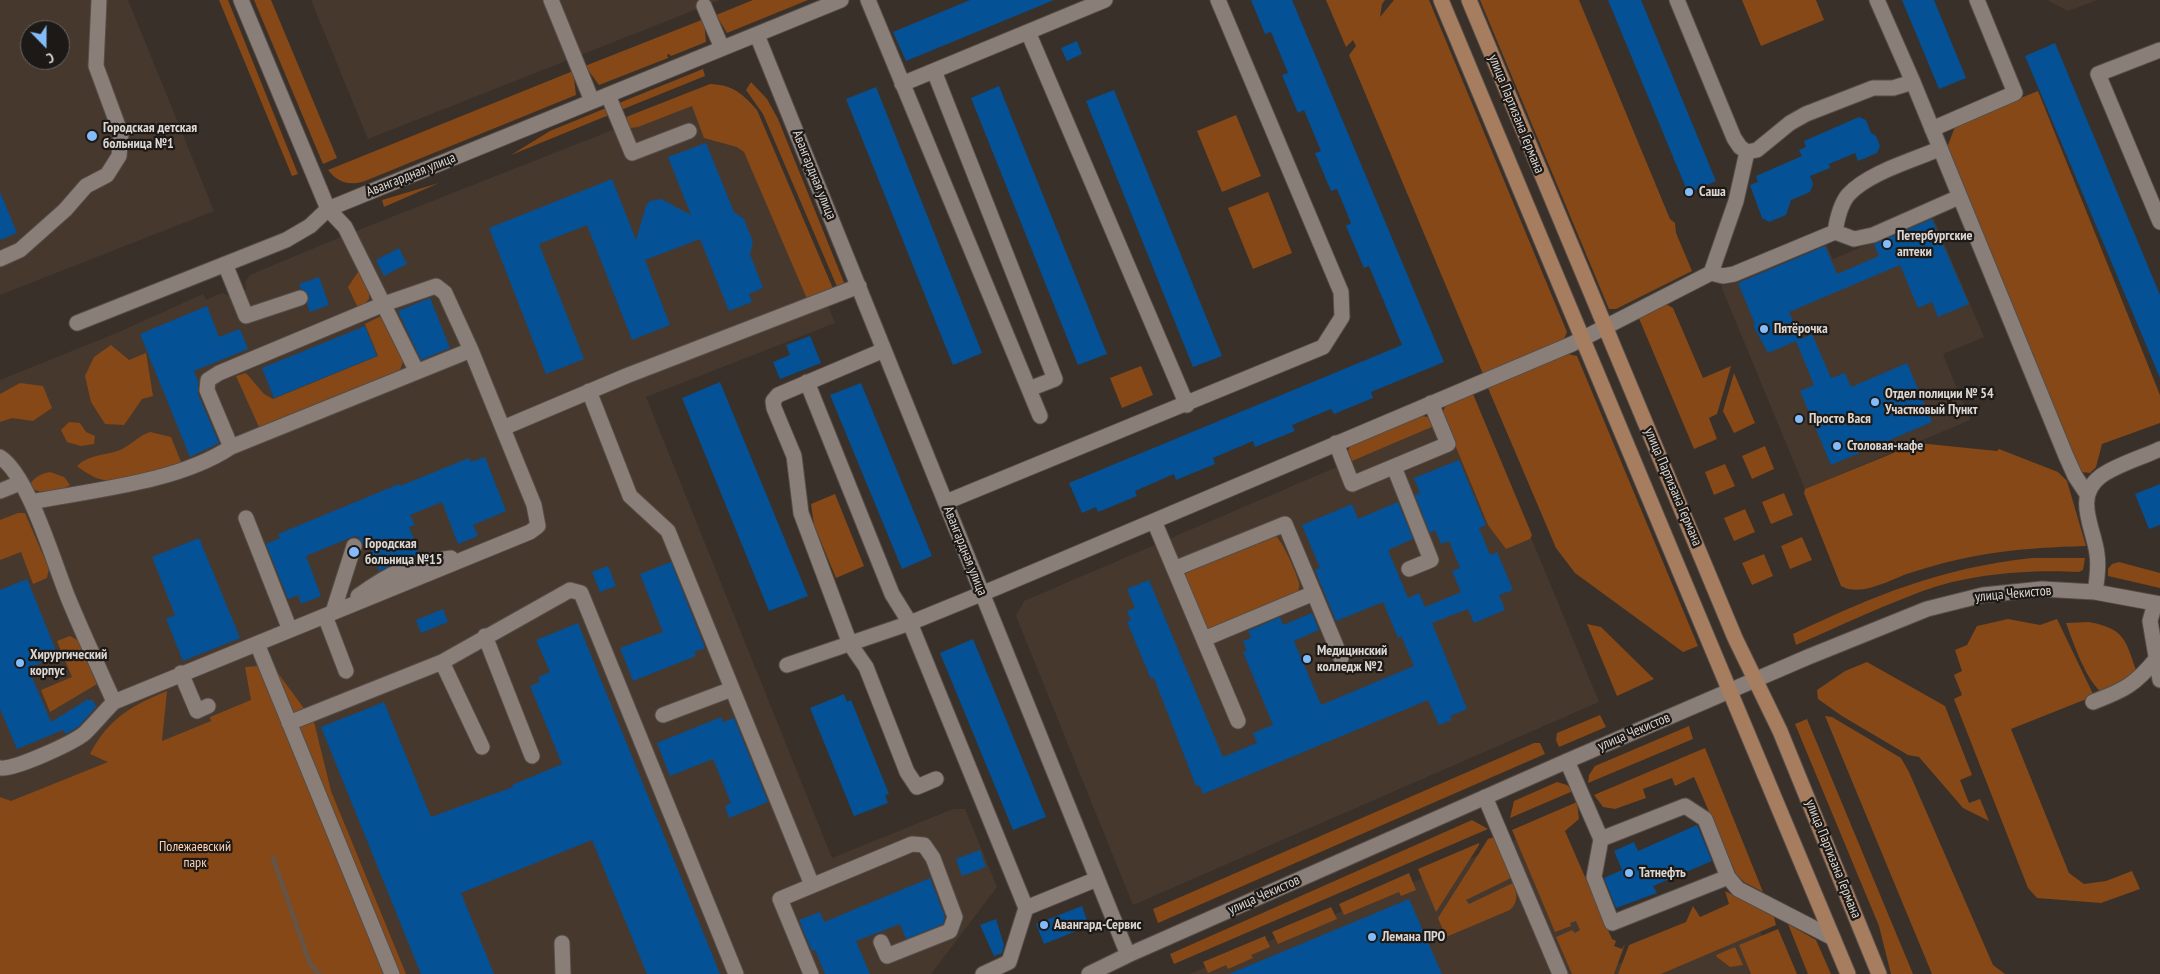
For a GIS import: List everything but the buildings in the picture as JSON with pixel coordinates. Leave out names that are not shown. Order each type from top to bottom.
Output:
[{"type":"main road","name":"улица Партизана Германа","points":[[1441,0],[1686,584],[1728,692],[1848,974]]},
{"type":"main road","name":"улица Партизана Германа","points":[[1469,0],[1604,328],[1691,528],[1735,638],[1810,803],[1879,974]]},
{"type":"street","points":[[0,259],[20,250],[65,210],[86,186],[106,175],[118,156],[121,134],[96,66],[99,0]]},
{"type":"street","points":[[241,0],[328,209],[345,226],[416,370]]},
{"type":"street","points":[[551,0],[592,101]]},
{"type":"street","points":[[757,35],[841,0]]},
{"type":"street","points":[[868,0],[1040,416]]},
{"type":"street","points":[[902,84],[1105,0]]},
{"type":"street","points":[[946,502],[1323,347],[1342,317],[1341,292],[1218,0]]},
{"type":"street","points":[[1676,0],[1734,138],[1740,147],[1747,152],[1757,150],[1790,123],[1806,114],[1873,88],[1893,88],[1913,82]]},
{"type":"street","points":[[1877,0],[1913,82],[2072,469],[2087,494],[2086,516],[2097,553],[2095,592]]},
{"type":"street","points":[[1932,129],[2015,93],[1976,0]]},
{"type":"street","points":[[704,6],[722,48]]},
{"type":"street","points":[[1028,32],[1187,404]]},
{"type":"street","name":"Авангардная улица","points":[[77,323],[299,234],[328,209],[757,35],[1128,955]]},
{"type":"street","points":[[2160,50],[2098,74],[2160,222]]},
{"type":"street","points":[[934,71],[1055,379],[1029,390]]},
{"type":"street","points":[[608,94],[632,153],[689,131]]},
{"type":"street","points":[[1835,232],[1838,214],[1847,196],[1862,182],[1939,149]]},
{"type":"street","points":[[1712,273],[1736,201],[1747,152]]},
{"type":"street","points":[[787,665],[910,624],[1154,521],[1582,339],[1712,273],[1723,276],[1734,274],[1835,232],[1854,239],[1873,235],[1959,197]]},
{"type":"street","points":[[225,264],[246,316],[300,298]]},
{"type":"street","points":[[0,768],[13,767],[40,756],[83,734],[114,702],[181,673],[332,613],[382,578],[423,561],[465,557],[530,532],[538,526],[536,513],[471,350],[445,293],[436,286],[384,304],[219,373],[208,380],[207,390],[231,446]]},
{"type":"street","points":[[503,428],[589,391],[859,286]]},
{"type":"street","points":[[31,502],[170,474],[218,455],[231,446],[416,370],[471,350]]},
{"type":"street","points":[[884,350],[778,395],[773,401],[774,408],[794,456],[801,513],[850,644],[866,667],[907,772],[917,787],[936,779]]},
{"type":"street","points":[[807,382],[892,594],[910,624],[1026,908],[1009,962],[983,974]]},
{"type":"street","points":[[589,391],[630,496],[668,531],[812,885]]},
{"type":"street","points":[[1336,443],[1352,484],[1394,467],[1448,444],[1431,403]]},
{"type":"street","points":[[2087,494],[2099,478],[2110,471],[2160,449]]},
{"type":"street","points":[[0,457],[13,469],[9,487],[31,502],[70,602],[114,702]]},
{"type":"street","points":[[1394,467],[1431,560],[1409,570]]},
{"type":"street","points":[[246,518],[290,630]]},
{"type":"street","points":[[1154,521],[1238,721]]},
{"type":"street","points":[[1174,569],[1285,524],[1341,658]]},
{"type":"street","points":[[346,671],[332,613],[354,546]]},
{"type":"street","points":[[289,723],[442,662],[485,636],[570,590],[581,593],[736,974]]},
{"type":"street","name":"улица Чекистов","points":[[1089,974],[1484,797],[1895,620],[1955,601],[2013,591],[2095,592],[2158,603]]},
{"type":"street","points":[[1204,639],[1314,593]]},
{"type":"street","points":[[2158,603],[2150,621],[2160,680]]},
{"type":"street","points":[[485,636],[532,756]]},
{"type":"street","points":[[260,651],[392,974]]},
{"type":"street","points":[[2093,702],[2127,689],[2143,676],[2156,658]]},
{"type":"street","points":[[442,662],[482,747]]},
{"type":"street","points":[[181,673],[197,711],[208,706]]},
{"type":"street","points":[[663,715],[732,689]]},
{"type":"street","points":[[1567,761],[1601,840],[1594,877],[1612,923],[1728,877]]},
{"type":"street","points":[[1484,797],[1560,974]]},
{"type":"street","points":[[1601,840],[1685,806],[1705,819],[1728,877],[1738,889],[1833,938]]},
{"type":"street","points":[[811,974],[780,899],[912,844],[924,846],[933,858],[955,917],[950,931],[887,956],[881,942]]},
{"type":"street","points":[[1026,908],[1097,879]]},
{"type":"street","points":[[562,943],[563,974]]},
{"type":"shaded area","name":"Городская детская больница №1","points":[[0,0],[128,0],[214,211],[0,295]]},
{"type":"shaded area","points":[[311,0],[720,0],[368,139]]},
{"type":"shaded area","points":[[2047,0],[2097,0],[2068,11]]},
{"type":"shaded area","name":"Городская больница №15","points":[[709,92],[744,103],[835,323],[646,397],[832,858],[953,809],[965,809],[997,887],[931,974],[376,974],[0,797],[0,380],[119,332],[203,294],[206,300],[222,293],[230,296],[246,289],[245,282],[250,275],[341,237]]},
{"type":"shaded area","points":[[1933,217],[1984,337],[1943,354],[1970,420],[1805,489],[1721,286],[1825,242],[1833,259]]},
{"type":"shaded area","name":"Медицинский колледж №2","points":[[1477,407],[1599,702],[1133,905],[1016,616],[1024,601]]},
{"type":"shaded area","points":[[1540,830],[1600,971],[1753,913],[1777,974],[1189,974]]},
{"type":"green space","points":[[219,0],[228,0],[298,174],[292,176]]},
{"type":"green space","points":[[254,0],[271,0],[337,158],[323,164]]},
{"type":"green space","points":[[753,0],[808,0],[727,33],[716,15]]},
{"type":"green space","points":[[1326,0],[1385,0],[1382,4],[1380,17],[1394,0],[1429,0],[1567,332],[1564,339],[1483,374],[1349,55],[1356,46],[1353,40],[1346,47]]},
{"type":"green space","points":[[1480,0],[1579,0],[1670,219],[1675,223],[1676,233],[1692,271],[1616,309],[1609,309]]},
{"type":"green space","points":[[1742,0],[1816,0],[1824,20],[1761,46]]},
{"type":"green space","points":[[704,19],[706,42],[671,56],[669,54],[667,55],[668,58],[599,85],[585,66]]},
{"type":"green space","points":[[703,69],[705,76],[621,110],[619,103]]},
{"type":"green space","points":[[573,71],[576,95],[365,181],[349,183],[340,181],[328,170]]},
{"type":"green space","points":[[751,82],[767,99],[778,119],[845,285],[838,289],[763,114],[746,90]]},
{"type":"green space","points":[[710,84],[731,88],[747,99],[757,110],[834,291],[808,301],[744,152],[737,147],[704,138],[692,106],[638,127],[630,128],[626,117]]},
{"type":"green space","points":[[2038,91],[2160,395],[2160,423],[2102,444],[2096,467],[2090,473],[2082,472],[2077,464],[1946,150],[1955,127],[1962,122]]},
{"type":"green space","points":[[606,108],[609,115],[511,155],[550,131]]},
{"type":"green space","points":[[1236,115],[1261,176],[1222,192],[1197,131]]},
{"type":"green space","points":[[439,183],[384,207],[382,200]]},
{"type":"green space","points":[[1268,192],[1292,253],[1253,269],[1228,208]]},
{"type":"green space","points":[[360,269],[369,291],[369,299],[359,310],[348,287]]},
{"type":"green space","points":[[1664,303],[1673,308],[1703,378],[1731,366],[1717,414],[1709,418],[1717,439],[1694,449],[1638,316]]},
{"type":"green space","points":[[381,316],[404,359],[400,370],[259,427],[236,376],[246,373],[264,394],[273,399],[378,356],[365,324]]},
{"type":"green space","points":[[111,345],[129,360],[146,353],[153,396],[142,399],[124,425],[105,424],[91,402],[85,376],[94,357]]},
{"type":"green space","points":[[1568,354],[1577,356],[1698,646],[1683,652],[1575,573],[1556,548],[1488,388]]},
{"type":"green space","points":[[1141,366],[1153,395],[1122,408],[1110,378]]},
{"type":"green space","points":[[1734,373],[1755,423],[1734,433],[1723,411]]},
{"type":"green space","points":[[20,383],[43,386],[52,408],[33,421],[12,418],[0,422],[0,394]]},
{"type":"green space","points":[[1473,394],[1532,535],[1530,539],[1506,549],[1488,525],[1442,413],[1446,405]]},
{"type":"green space","points":[[1421,416],[1429,417],[1434,426],[1352,461],[1348,451],[1350,446]]},
{"type":"green space","points":[[69,422],[80,423],[86,432],[95,436],[94,444],[81,446],[67,442],[61,430]]},
{"type":"green space","points":[[150,432],[171,437],[181,462],[138,477],[114,480],[103,480],[94,477],[77,466],[92,457],[120,450]]},
{"type":"green space","points":[[1918,443],[1997,451],[1999,449],[2058,472],[2067,481],[2086,546],[1999,552],[1936,565],[1877,586],[1858,590],[1841,586],[1804,493],[1805,489]]},
{"type":"green space","points":[[1765,446],[1774,469],[1752,479],[1742,456]]},
{"type":"green space","points":[[1725,464],[1735,486],[1714,495],[1705,472]]},
{"type":"green space","points":[[50,472],[64,477],[70,485],[60,490],[49,492],[39,491],[29,486],[38,476]]},
{"type":"green space","points":[[1784,493],[1793,515],[1771,524],[1762,502]]},
{"type":"green space","points":[[835,494],[864,566],[836,578],[814,525],[811,504]]},
{"type":"green space","points":[[1745,509],[1755,532],[1734,541],[1724,518]]},
{"type":"green space","points":[[18,513],[25,513],[49,569],[47,578],[33,584],[21,552],[0,560],[0,520]]},
{"type":"green space","points":[[1274,535],[1284,549],[1295,572],[1299,585],[1296,594],[1207,629],[1183,579],[1184,571]]},
{"type":"green space","points":[[1802,537],[1812,560],[1790,569],[1781,546]]},
{"type":"green space","points":[[1764,554],[1773,576],[1752,585],[1742,563]]},
{"type":"green space","points":[[2032,558],[2085,558],[2083,570],[2079,572],[2040,571],[1998,574],[1938,586],[1889,604],[1796,645],[1793,634],[1881,595],[1938,576]]},
{"type":"green space","points":[[2119,562],[2160,573],[2160,588],[2108,576],[2108,569],[2112,564]]},
{"type":"green space","points":[[2008,619],[2040,625],[2057,619],[2094,696],[2011,729],[2069,873],[2084,884],[2106,881],[2132,871],[2140,889],[2101,903],[2037,898],[2028,888],[1954,699],[1962,695],[1954,675],[1962,671],[1955,650],[1967,645],[1977,626]]},
{"type":"green space","points":[[2089,622],[2110,628],[2122,637],[2136,670],[2130,678],[2104,694],[2086,672],[2066,623]]},
{"type":"green space","points":[[1587,624],[1601,627],[1654,679],[1617,696]]},
{"type":"green space","points":[[70,636],[79,641],[97,684],[50,712],[41,690],[72,677],[57,641]]},
{"type":"green space","points":[[1867,662],[1945,706],[1972,775],[1960,780],[1969,803],[1980,799],[1989,821],[1963,808],[1919,757],[1908,755],[1842,716],[1818,699],[1817,690],[1845,671]]},
{"type":"green space","name":"Полежаевский парк","points":[[272,665],[314,722],[331,791],[406,974],[0,974],[0,797],[11,801],[108,762],[90,754],[105,731],[113,722],[132,708],[167,691],[162,741],[211,721],[210,717],[251,700],[245,667]]},
{"type":"green space","points":[[1600,715],[1606,727],[1559,747],[1556,740],[1557,733]]},
{"type":"green space","points":[[1825,716],[1832,717],[1901,758],[1909,772],[1993,965],[2005,974],[1932,974]]},
{"type":"green space","points":[[1807,719],[1913,974],[1891,974],[1879,926],[1795,724]]},
{"type":"green space","points":[[1689,726],[1693,739],[1588,783],[1589,775],[1595,766]]},
{"type":"green space","points":[[1534,743],[1540,743],[1545,754],[1158,923],[1153,909]]},
{"type":"green space","points":[[1705,748],[1763,892],[1744,882],[1736,874],[1694,777],[1675,786],[1672,778],[1643,789],[1646,798],[1615,809],[1603,807],[1594,795]]},
{"type":"green space","points":[[1557,782],[1567,785],[1573,791],[1510,818],[1514,801]]},
{"type":"green space","points":[[1577,802],[1579,819],[1565,831],[1612,939],[1616,941],[1614,946],[1622,949],[1625,944],[1614,974],[1572,974],[1556,937],[1572,930],[1575,933],[1580,930],[1576,921],[1570,923],[1571,926],[1555,932],[1512,830]]},
{"type":"green space","points":[[1472,820],[1488,829],[1174,964],[1170,954]]},
{"type":"green space","points":[[1494,837],[1511,878],[1466,900],[1469,904],[1513,883],[1516,894],[1515,903],[1510,910],[1446,937],[1438,918],[1488,839]]},
{"type":"green space","points":[[1479,843],[1479,845],[1436,912],[1418,869]]},
{"type":"green space","points":[[1409,873],[1416,890],[1401,896],[1399,892],[1344,915],[1339,904]]},
{"type":"green space","points":[[1725,891],[1774,917],[1776,925],[1661,974],[1618,974],[1629,945],[1686,922],[1693,906],[1700,917],[1729,904]]},
{"type":"green space","points":[[1331,907],[1337,919],[1278,944],[1272,932]]},
{"type":"green space","points":[[1788,924],[1816,940],[1831,974],[1808,974]]},
{"type":"green space","points":[[1778,929],[1797,974],[1751,974],[1739,945]]},
{"type":"green space","points":[[1265,936],[1270,947],[1251,955],[1253,958],[1228,969],[1226,965],[1208,973],[1203,962]]},
{"type":"green space","points":[[1735,947],[1743,965],[1730,967],[1716,955]]},
{"type":"waterway","points":[[273,858],[310,964],[319,974]]},
{"type":"place","name":"Городская детская больница №1","points":[[92,136]]},
{"type":"place","name":"Саша","points":[[1689,192]]},
{"type":"place","name":"Петербургские аптеки","points":[[1887,244]]},
{"type":"place","name":"Пятёрочка","points":[[1764,329]]},
{"type":"place","name":"Отдел полиции № 54 Участковый Пункт","points":[[1875,402]]},
{"type":"place","name":"Просто Вася","points":[[1799,419]]},
{"type":"place","name":"Столовая-кафе","points":[[1837,446]]},
{"type":"place","name":"Городская больница №15","points":[[354,552]]},
{"type":"place","name":"Медицинский колледж №2","points":[[1307,659]]},
{"type":"place","name":"Хирургический корпус","points":[[20,663]]},
{"type":"place","name":"Татнефть","points":[[1629,873]]},
{"type":"place","name":"Авангард-Сервис","points":[[1044,925]]},
{"type":"place","name":"Лемана ПРО","points":[[1372,937]]}]
